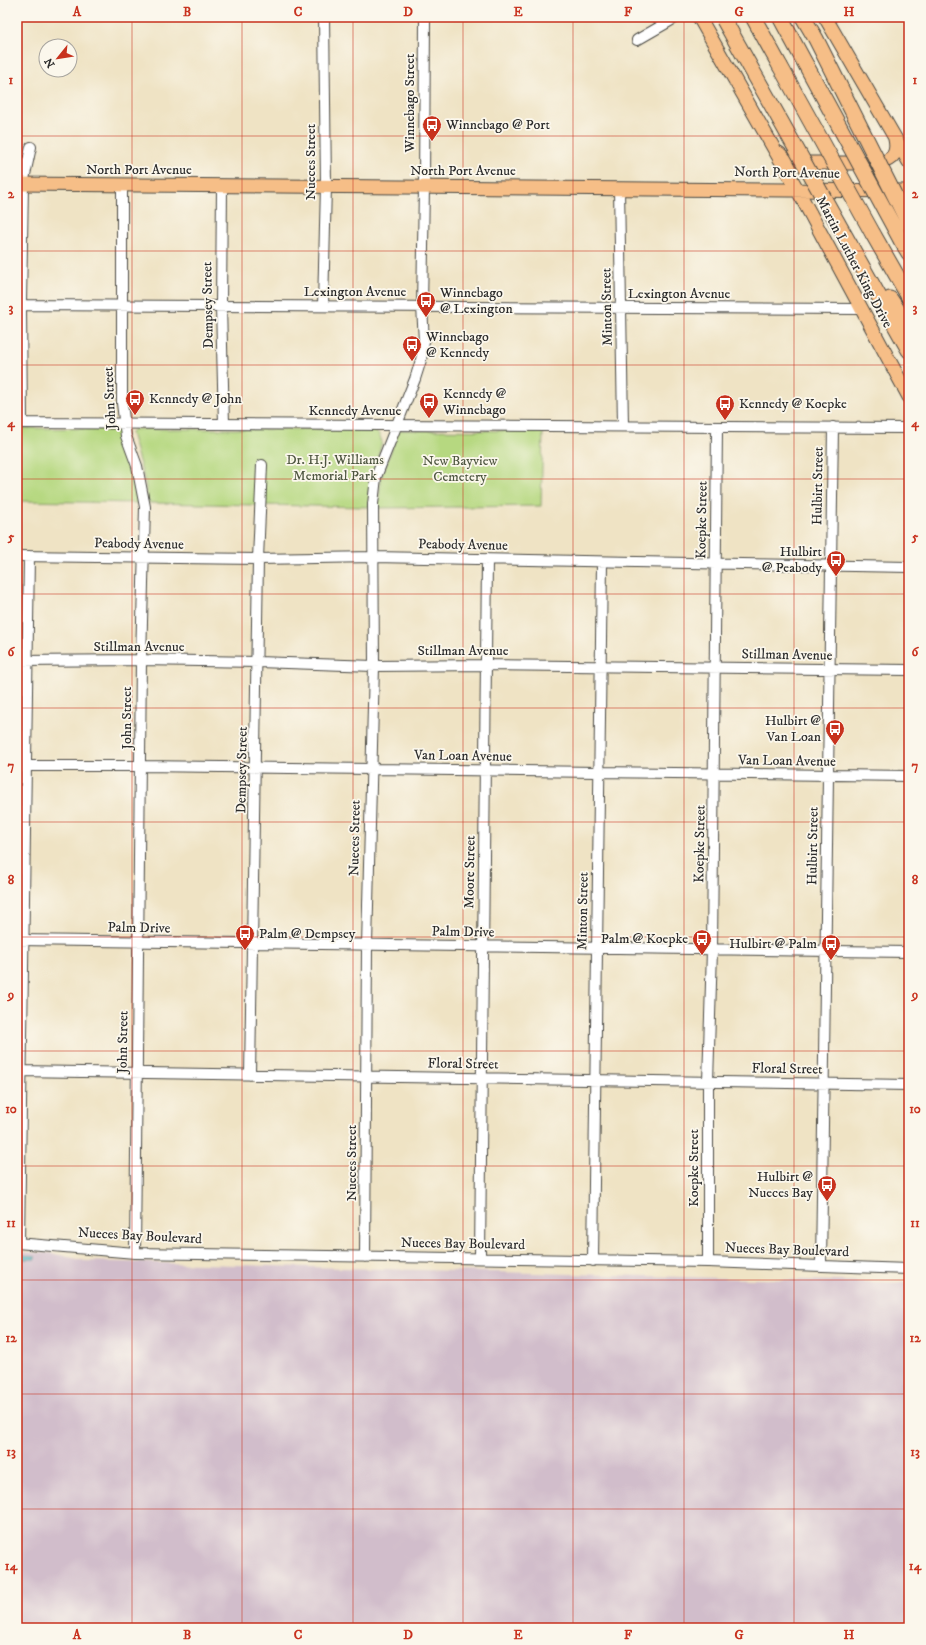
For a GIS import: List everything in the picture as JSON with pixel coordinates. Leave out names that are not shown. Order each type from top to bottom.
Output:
[{"type":"highway","points":[[753,17],[909,297]]},
{"type":"highway","points":[[780,17],[905,247]]},
{"type":"highway","points":[[803,17],[816,39],[909,224]]},
{"type":"highway","points":[[723,18],[909,350]]},
{"type":"highway","points":[[850,245],[909,327]]},
{"type":"main road","name":"Martin Luther King Drive","points":[[699,17],[797,190],[860,309],[909,397]]},
{"type":"main road","points":[[829,19],[909,162]]},
{"type":"main road","points":[[771,144],[787,161],[795,163],[879,163],[888,161],[893,157],[896,151],[894,136]]},
{"type":"main road","name":"North Port Avenue","points":[[20,184],[909,191]]},
{"type":"street","name":"Nueces Street","points":[[323,306],[326,186],[324,17]]},
{"type":"street","name":"Winnebago Street","points":[[398,425],[421,360],[424,341],[422,307],[425,17]]},
{"type":"street","points":[[637,40],[677,17]]},
{"type":"street","points":[[19,423],[20,184],[31,147]]},
{"type":"street","name":"John Street","points":[[122,186],[122,403],[124,424],[137,466],[145,507],[141,660],[135,1253]]},
{"type":"street","name":"Dempsey Street","points":[[222,186],[221,306],[224,424]]},
{"type":"street","name":"Minton Street","points":[[619,188],[623,426]]},
{"type":"street","name":"Lexington Avenue","points":[[19,304],[860,309]]},
{"type":"street","name":"Kennedy Avenue","points":[[19,423],[909,428]]},
{"type":"street","name":"Nueces Street","points":[[365,1257],[367,945],[374,666],[373,504],[376,478],[385,452],[398,425]]},
{"type":"street","name":"Koepke Street","points":[[708,1262],[708,1082],[712,950],[716,668],[715,564],[717,427]]},
{"type":"street","name":"Hulbirt Street","points":[[821,1265],[833,427]]},
{"type":"street","name":"Dempsey Street","points":[[250,1075],[258,662],[258,559],[262,465]]},
{"type":"street","name":"Peabody Avenue","points":[[17,556],[258,559],[374,557],[909,567]]},
{"type":"street","points":[[18,1243],[22,661],[29,556]]},
{"type":"street","name":"Moore Street","points":[[480,1258],[487,559]]},
{"type":"street","name":"Minton Street","points":[[593,1261],[602,562]]},
{"type":"street","name":"Stillman Avenue","points":[[22,661],[141,660],[374,666],[486,665],[909,670]]},
{"type":"street","name":"Van Loan Avenue","points":[[21,766],[256,767],[909,776]]},
{"type":"street","name":"Palm Drive","points":[[20,940],[909,952]]},
{"type":"street","name":"Floral Street","points":[[19,1071],[909,1085]]},
{"type":"street","name":"Nueces Bay Boulevard","points":[[18,1243],[135,1253],[708,1262],[909,1268]]},
{"type":"shaded area","points":[[17,1252],[51,1253],[86,1261],[909,1283],[909,1628],[17,1628]]},
{"type":"green space","points":[[17,428],[119,429],[134,475],[139,503],[17,501]]},
{"type":"green space","name":"Dr. H.J. Williams Memorial Park","points":[[134,429],[370,429],[379,434],[382,442],[371,481],[369,507],[148,503],[145,482],[131,433]]},
{"type":"green space","name":"New Bayview Cemetery","points":[[399,430],[543,431],[541,506],[378,508],[381,478]]},
{"type":"water","points":[[17,1255],[35,1256],[35,1259],[17,1259]]},
{"type":"place","name":"Winnebago @ Port","points":[[432,142]]},
{"type":"place","name":"Winnebago @ Lexington","points":[[426,318]]},
{"type":"place","name":"Winnebago @ Kennedy","points":[[412,362]]},
{"type":"place","name":"Kennedy @ John","points":[[135,416]]},
{"type":"place","name":"Kennedy @ Winnebago","points":[[429,419]]},
{"type":"place","name":"Kennedy @ Koepke","points":[[725,421]]},
{"type":"place","name":"Hulbirt @ Peabody","points":[[836,577]]},
{"type":"place","name":"Hulbirt @ Van Loan","points":[[835,746]]},
{"type":"place","name":"Palm @ Dempsey","points":[[245,951]]},
{"type":"place","name":"Palm @ Koepke","points":[[702,956]]},
{"type":"place","name":"Hulbirt @ Palm","points":[[831,961]]},
{"type":"place","name":"Hulbirt @ Nueces Bay","points":[[827,1202]]}]
